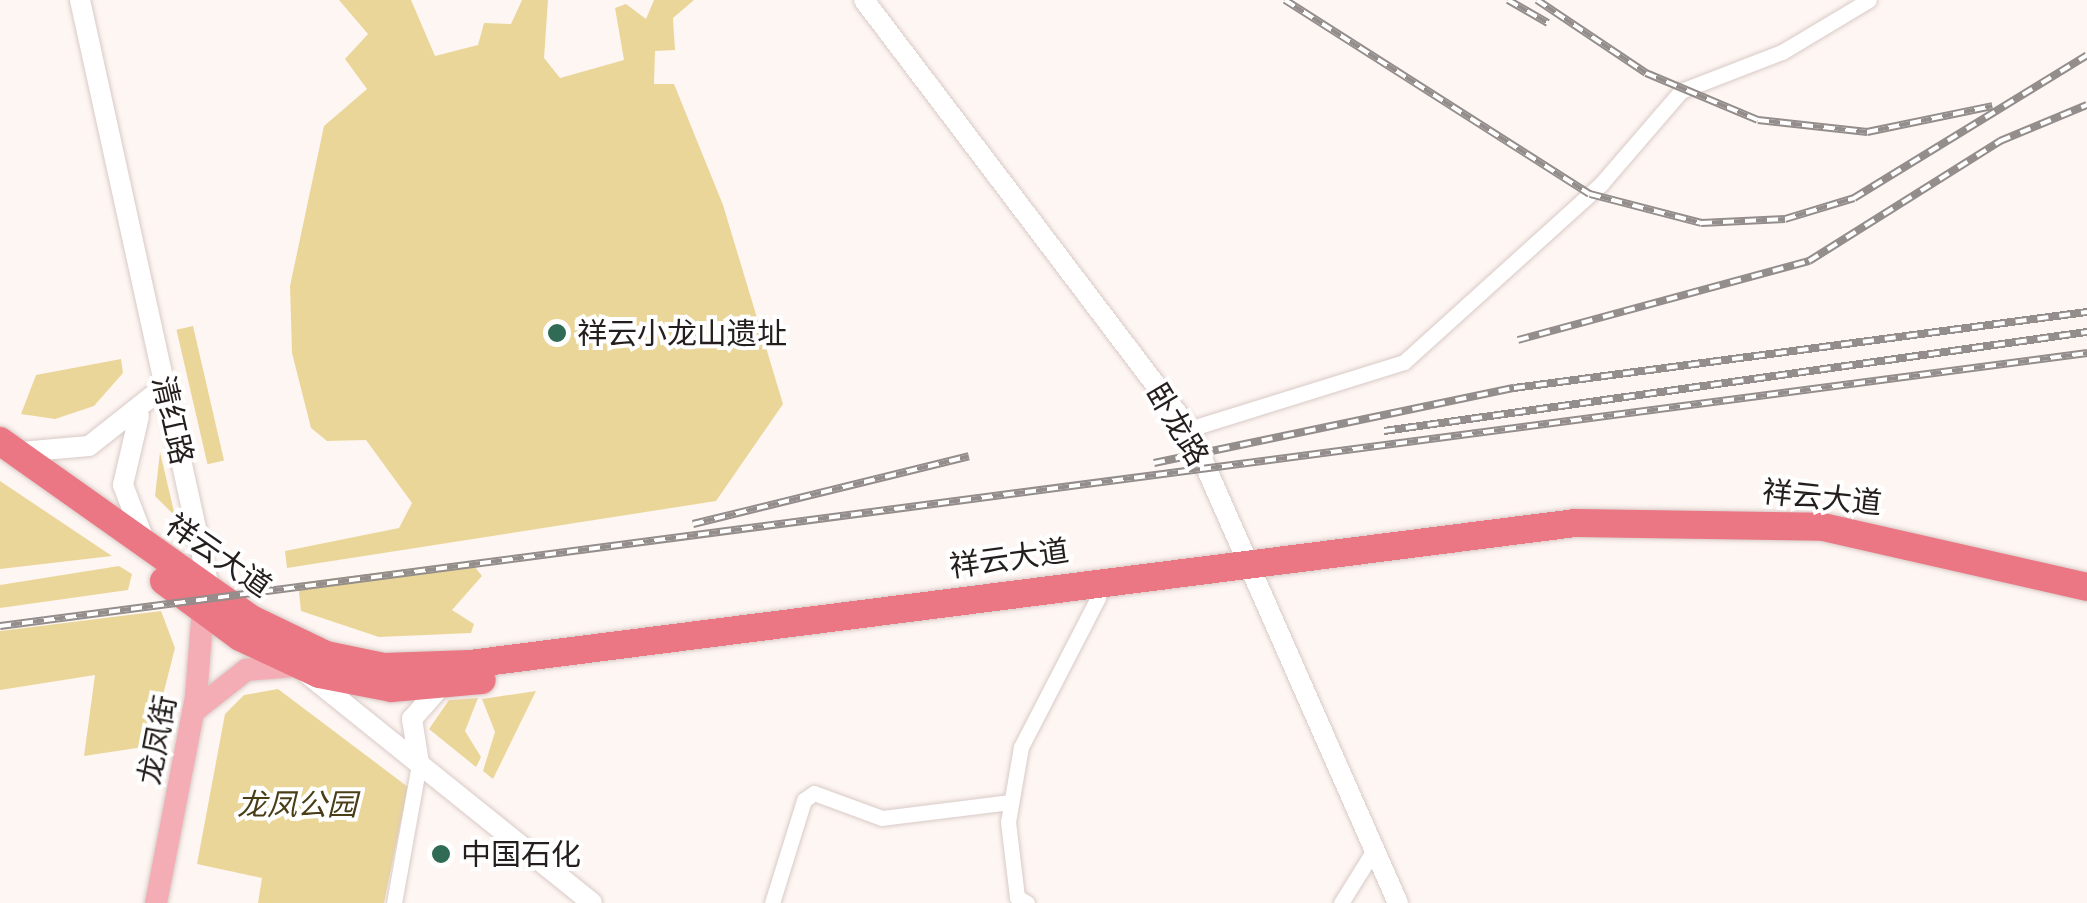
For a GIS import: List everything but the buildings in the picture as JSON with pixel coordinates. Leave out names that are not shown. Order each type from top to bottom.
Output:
[{"type":"highway","name":"祥云大道","points":[[3,451],[298,666],[382,688],[441,686],[1098,598],[1250,568],[1498,548],[1709,538],[1884,555],[2087,607]]},
{"type":"highway","name":"祥云大道","points":[[3,451],[144,542],[204,600],[312,649],[410,668],[1250,568],[1512,528],[1710,519],[1887,536],[2087,587]]},
{"type":"main road","name":"清红路","points":[[80,0],[165,386],[204,600]]},
{"type":"main road","name":"卧龙路","points":[[864,0],[1188,429],[1398,903]]},
{"type":"main road","points":[[3,451],[70,452],[140,414],[165,386]]},
{"type":"main road","points":[[140,414],[123,485],[144,542]]},
{"type":"main road","name":"龙凤街","points":[[156,903],[193,712],[204,600]]},
{"type":"main road","points":[[193,712],[246,670],[298,666],[592,903]]},
{"type":"main road","points":[[420,764],[411,724],[441,686]]},
{"type":"street","points":[[1188,429],[1404,362],[1601,184],[1681,91],[1782,52],[1869,0]]},
{"type":"street","points":[[1028,903],[1017,896],[1011,802],[1042,691],[1098,598]]},
{"type":"street","points":[[394,903],[420,764]]},
{"type":"street","points":[[773,902],[804,800],[814,793],[882,818],[1011,802]]},
{"type":"street","points":[[1342,903],[1374,850]]},
{"type":"green space","points":[[339,0],[411,0],[435,56],[478,45],[484,23],[511,24],[522,0],[548,0],[544,58],[560,78],[624,60],[615,8],[626,4],[646,19],[654,0],[694,0],[673,18],[675,50],[655,51],[654,84],[674,84],[723,205],[783,404],[716,501],[287,568],[285,551],[399,528],[412,503],[366,440],[327,441],[311,428],[292,353],[290,286],[324,126],[367,89],[345,59],[368,34]]},
{"type":"green space","points":[[193,326],[224,460],[207,464],[176,330]]},
{"type":"green space","points":[[121,359],[123,373],[94,406],[55,419],[21,414],[36,375]]},
{"type":"green space","points":[[160,452],[175,516],[155,496]]},
{"type":"green space","points":[[0,481],[112,556],[0,569]]},
{"type":"green space","points":[[470,561],[482,576],[452,610],[474,624],[471,633],[379,637],[301,611],[298,583]]},
{"type":"green space","points":[[119,566],[132,574],[128,590],[0,608],[0,585]]},
{"type":"green space","points":[[161,611],[175,648],[150,746],[84,756],[95,675],[0,690],[0,631]]},
{"type":"green space","name":"龙凤公园","points":[[278,689],[408,787],[384,903],[258,903],[262,878],[197,864],[225,714],[244,695]]},
{"type":"green space","points":[[536,691],[493,779],[483,771],[495,732],[482,699]]},
{"type":"green space","points":[[478,698],[465,731],[481,757],[476,767],[429,729],[449,700]]},
{"type":"railway","points":[[1285,0],[1590,194],[1701,223],[1785,219],[1854,198],[2087,55]]},
{"type":"railway","points":[[1508,0],[1548,23]]},
{"type":"railway","points":[[1537,0],[1646,73],[1758,120],[1867,132],[1992,106]]},
{"type":"railway","points":[[1518,340],[1809,261],[2000,141],[2087,105]]},
{"type":"railway","points":[[1154,463],[1514,388],[2087,312]]},
{"type":"railway","points":[[1384,431],[2087,332]]},
{"type":"railway","points":[[0,626],[2087,353]]},
{"type":"railway","points":[[693,524],[969,456]]},
{"type":"place","name":"祥云小龙山遗址","points":[[557,333]]},
{"type":"place","name":"中国石化","points":[[441,854]]}]
